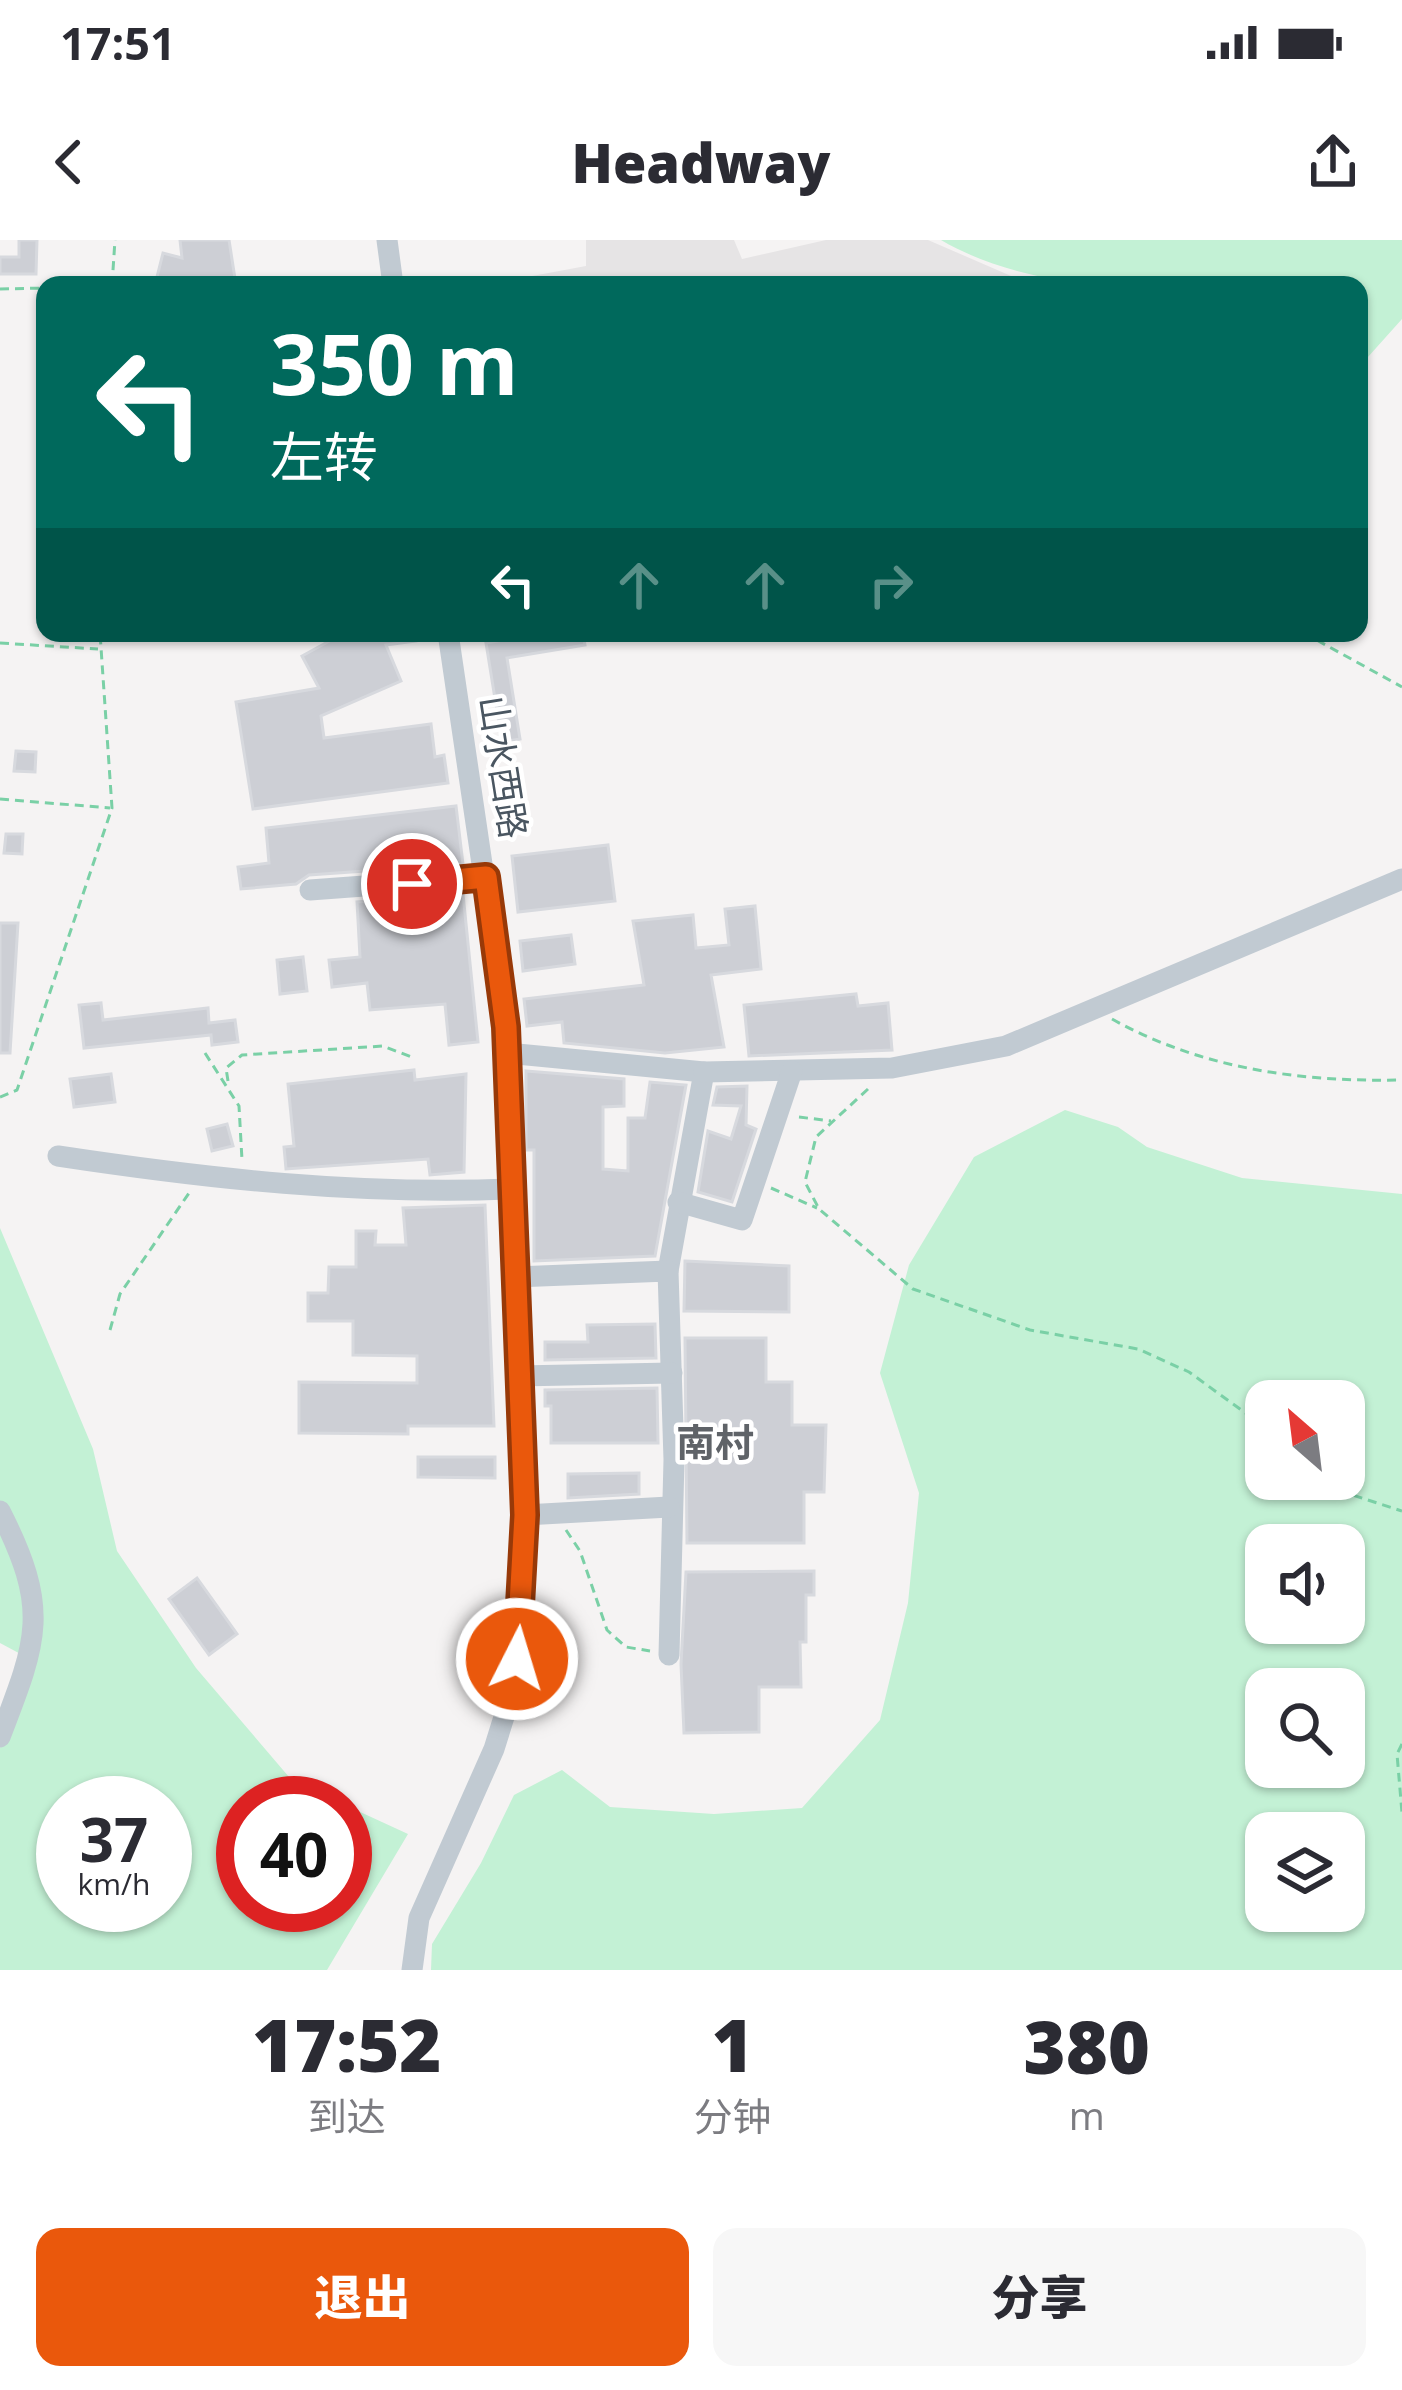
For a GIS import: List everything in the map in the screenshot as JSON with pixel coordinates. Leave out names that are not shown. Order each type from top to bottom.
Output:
[{"type":"street","points":[[387,240],[392,276]]},
{"type":"street","name":"山水西路","points":[[412,1970],[419,1918],[494,1748],[513,1688],[525,1515],[507,1053],[486,877],[449,642]]},
{"type":"street","points":[[310,890],[486,877]]},
{"type":"street","points":[[507,1053],[704,1072],[792,1071],[892,1068],[1006,1046],[1402,879]]},
{"type":"street","points":[[678,1202],[742,1220],[792,1071]]},
{"type":"street","points":[[669,1655],[672,1373],[668,1270],[704,1072]]},
{"type":"street","points":[[58,1156],[253,1184],[397,1194],[511,1189]]},
{"type":"street","points":[[515,1276],[668,1270]]},
{"type":"street","points":[[518,1376],[672,1373]]},
{"type":"street","points":[[525,1515],[670,1507]]},
{"type":"street","points":[[0,1511],[33,1589],[37,1618],[26,1668],[0,1737]]},
{"type":"path","points":[[113,276],[115,240]]},
{"type":"path","points":[[0,289],[36,288]]},
{"type":"path","points":[[0,1097],[17,1090],[112,808],[100,642]]},
{"type":"path","points":[[1320,642],[1402,687]]},
{"type":"path","points":[[0,643],[100,649]]},
{"type":"path","points":[[0,799],[112,808]]},
{"type":"path","points":[[1107,1016],[1154,1042],[1246,1072],[1402,1081]]},
{"type":"path","points":[[228,1082],[226,1068],[242,1055],[383,1046],[414,1058]]},
{"type":"path","points":[[206,1053],[239,1106],[242,1160],[253,1184]]},
{"type":"path","points":[[819,1209],[806,1182],[816,1137],[892,1068]]},
{"type":"path","points":[[777,1114],[833,1121]]},
{"type":"path","points":[[110,1330],[120,1294],[200,1178]]},
{"type":"path","points":[[753,1184],[783,1191],[819,1209],[913,1289],[1030,1330],[1138,1349],[1189,1372],[1245,1413]]},
{"type":"path","points":[[1365,1499],[1402,1511]]},
{"type":"path","points":[[554,1514],[580,1551],[607,1630],[626,1647],[669,1655]]},
{"type":"path","points":[[1402,1744],[1397,1754],[1402,1813]]},
{"type":"shaded area","points":[[586,240],[734,240],[742,259],[826,240],[928,240],[1011,276],[532,276],[586,266]]},
{"type":"green space","points":[[941,240],[1402,240],[1402,319],[1368,357],[1368,276],[1037,276]]},
{"type":"green space","points":[[1065,1110],[1118,1127],[1147,1147],[1242,1178],[1402,1194],[1402,1970],[431,1970],[432,1944],[481,1863],[514,1795],[562,1770],[610,1807],[714,1814],[802,1808],[880,1720],[908,1603],[919,1493],[880,1373],[909,1265],[974,1157]]},
{"type":"green space","points":[[0,1228],[93,1449],[117,1551],[196,1668],[288,1776],[216,1776],[216,1932],[350,1932],[327,1970],[0,1970],[0,1748],[28,1658],[0,1643]]},
{"type":"green space","points":[[372,1817],[408,1834],[372,1894]]},
{"type":"building","points":[[19,240],[37,240],[36,274],[0,274],[0,257],[19,257]]},
{"type":"building","points":[[180,240],[229,240],[235,276],[157,276],[163,253],[182,258]]},
{"type":"building","points":[[328,642],[408,642],[386,645],[401,681],[321,716],[324,738],[431,724],[435,757],[444,755],[448,783],[253,809],[236,702],[319,688],[302,656]]},
{"type":"building","points":[[584,642],[507,658],[520,739],[502,742],[486,643]]},
{"type":"building","points":[[16,751],[36,752],[35,772],[14,771]]},
{"type":"building","points":[[456,806],[463,864],[309,875],[296,884],[241,889],[238,867],[269,863],[266,828]]},
{"type":"building","points":[[6,834],[23,834],[22,854],[4,853]]},
{"type":"building","points":[[608,845],[615,901],[518,912],[512,856]]},
{"type":"building","points":[[463,894],[478,1042],[449,1045],[445,1004],[370,1010],[367,983],[332,987],[329,960],[360,957],[357,902]]},
{"type":"building","points":[[755,906],[761,969],[711,975],[724,1047],[665,1053],[564,1043],[562,1022],[527,1026],[524,999],[644,985],[633,921],[693,915],[696,948],[729,945],[725,909]]},
{"type":"building","points":[[0,923],[18,923],[10,1053],[0,1053]]},
{"type":"building","points":[[571,935],[575,964],[523,971],[520,941]]},
{"type":"building","points":[[303,957],[307,991],[280,994],[277,960]]},
{"type":"building","points":[[856,994],[858,1006],[888,1003],[892,1050],[749,1056],[744,1005]]},
{"type":"building","points":[[101,1003],[103,1020],[208,1008],[209,1023],[235,1020],[238,1042],[212,1045],[211,1035],[84,1048],[79,1005]]},
{"type":"building","points":[[414,1070],[415,1080],[466,1074],[464,1172],[430,1175],[428,1159],[286,1169],[284,1147],[294,1146],[288,1084]]},
{"type":"building","points":[[526,1071],[624,1079],[624,1106],[603,1107],[603,1169],[628,1171],[628,1118],[645,1118],[650,1082],[686,1085],[655,1256],[534,1261],[534,1150],[526,1150]]},
{"type":"building","points":[[111,1074],[115,1102],[74,1107],[70,1079]]},
{"type":"building","points":[[747,1086],[746,1125],[756,1129],[732,1202],[698,1192],[708,1131],[731,1139],[741,1106],[713,1105],[717,1087]]},
{"type":"building","points":[[227,1124],[233,1146],[212,1151],[207,1129]]},
{"type":"building","points":[[485,1205],[494,1426],[408,1426],[408,1434],[299,1433],[299,1382],[417,1383],[417,1356],[353,1355],[353,1321],[308,1321],[308,1293],[328,1293],[329,1267],[356,1267],[356,1231],[376,1231],[375,1245],[406,1245],[403,1208]]},
{"type":"building","points":[[685,1261],[789,1266],[789,1312],[684,1311]]},
{"type":"building","points":[[655,1324],[656,1358],[545,1360],[545,1342],[588,1342],[587,1325]]},
{"type":"building","points":[[685,1338],[766,1338],[766,1382],[792,1382],[792,1425],[826,1425],[824,1492],[804,1492],[804,1543],[687,1543]]},
{"type":"building","points":[[657,1388],[658,1443],[551,1443],[551,1406],[545,1406],[545,1390]]},
{"type":"building","points":[[418,1457],[495,1457],[495,1478],[418,1477]]},
{"type":"building","points":[[639,1473],[639,1494],[568,1498],[568,1474]]},
{"type":"building","points":[[814,1571],[814,1595],[806,1595],[806,1642],[800,1642],[801,1687],[759,1687],[759,1732],[684,1733],[681,1664],[686,1572]]},
{"type":"building","points":[[197,1578],[237,1634],[209,1655],[169,1599]]},
{"type":"district","name":"南村","points":[[715,1443]]},
{"type":"route","points":[[412,884],[486,877],[506,1027],[525,1515],[517,1659]]}]
